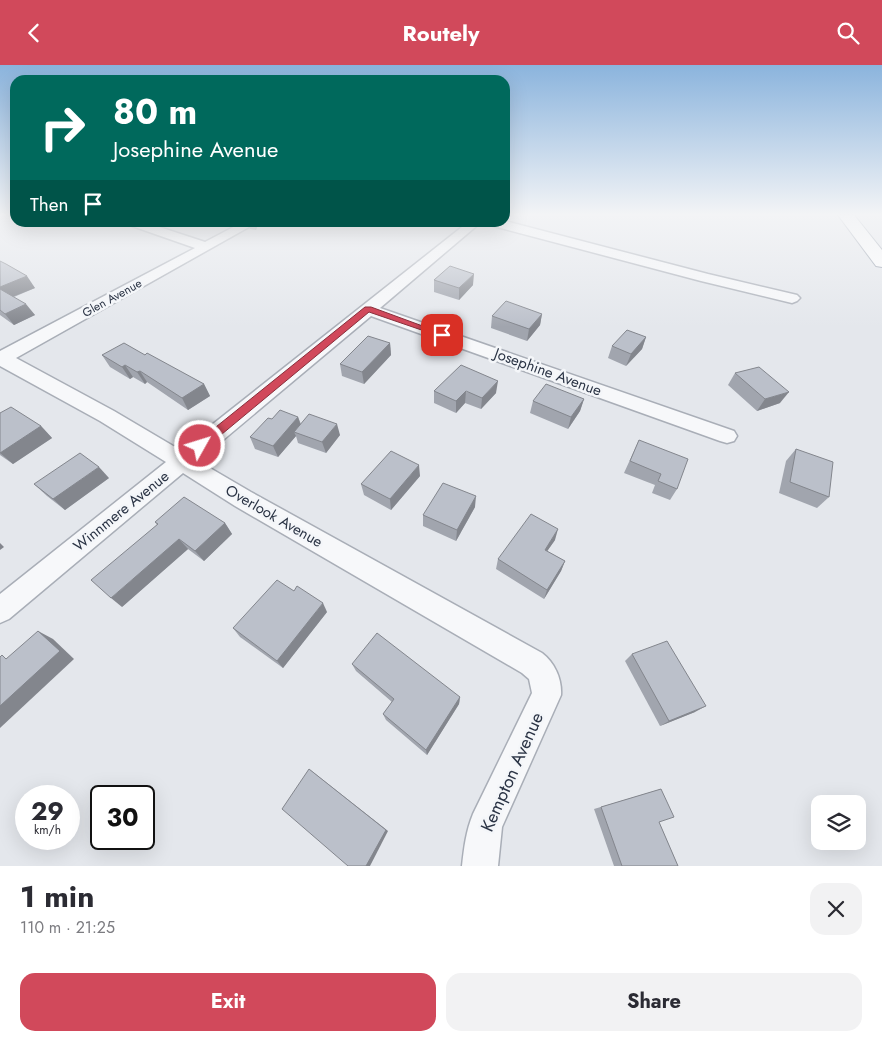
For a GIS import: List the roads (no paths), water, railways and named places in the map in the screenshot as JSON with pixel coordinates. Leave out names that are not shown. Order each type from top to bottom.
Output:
[{"type":"street","name":"Glen Avenue","points":[[1,359],[196,252]]},
{"type":"street","name":"Winnmere Avenue","points":[[0,610],[438,252]]},
{"type":"street","points":[[609,252],[792,298]]},
{"type":"street","name":"Josephine Avenue","points":[[368,309],[727,436]]},
{"type":"street","name":"Overlook Avenue","points":[[1,359],[107,416],[181,462],[532,663],[540,670],[545,679]]},
{"type":"street","name":"Kempton Avenue","points":[[480,866],[485,827],[545,699],[547,689],[545,679]]}]
